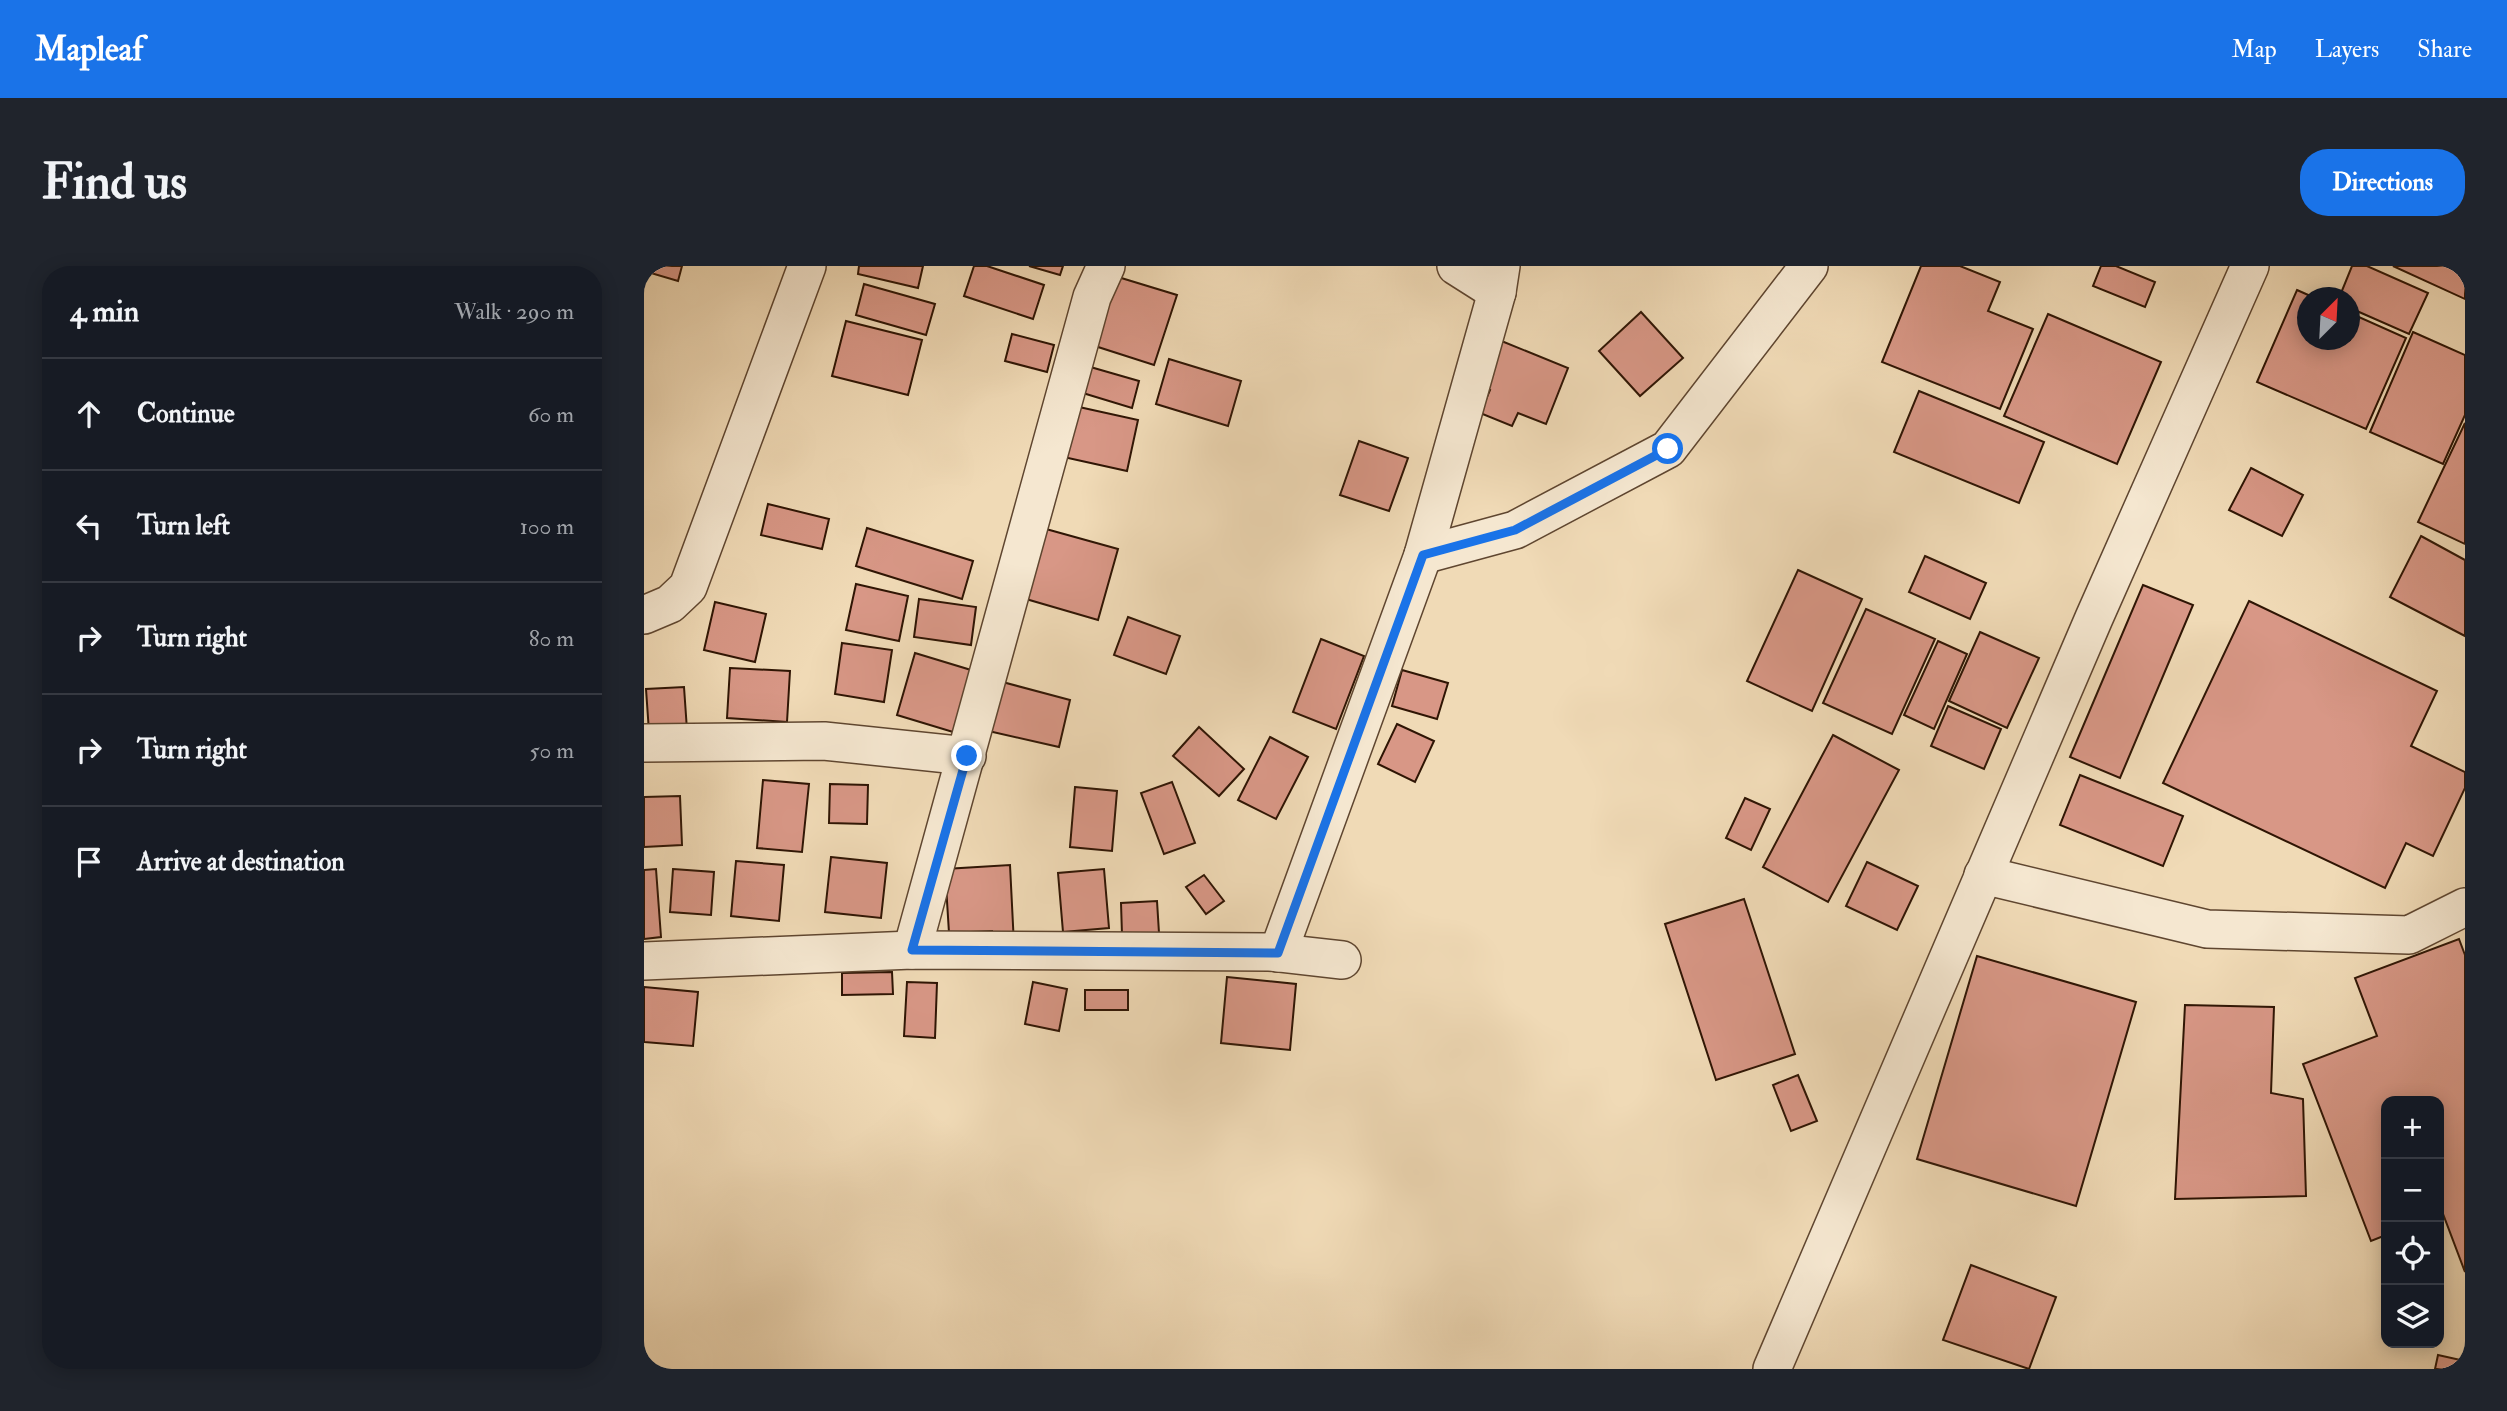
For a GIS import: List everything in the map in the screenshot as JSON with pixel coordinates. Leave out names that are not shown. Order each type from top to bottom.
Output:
[{"type":"street","points":[[644,615],[670,604],[688,587],[807,266]]},
{"type":"street","points":[[912,950],[1088,310],[1106,266]]},
{"type":"street","points":[[1278,953],[1423,555],[1499,279],[1456,266]]},
{"type":"street","points":[[1423,555],[1515,530],[1668,449],[1809,266]]},
{"type":"street","points":[[1772,1369],[1983,875],[2250,266]]},
{"type":"street","points":[[644,743],[824,741],[967,756]]},
{"type":"street","points":[[1983,875],[2207,929],[2409,935],[2465,907]]},
{"type":"street","points":[[644,961],[912,950],[1278,953],[1342,960]]},
{"type":"building","points":[[644,266],[682,266],[678,281],[644,271]]},
{"type":"building","points":[[859,266],[923,266],[918,288],[858,274]]},
{"type":"building","points":[[974,266],[987,266],[1044,285],[1033,319],[964,296]]},
{"type":"building","points":[[1029,266],[1063,266],[1060,275]]},
{"type":"building","points":[[1921,266],[1960,266],[2000,282],[1988,311],[2033,329],[2000,409],[1882,362]]},
{"type":"building","points":[[2101,266],[2116,266],[2155,282],[2145,307],[2093,286]]},
{"type":"building","points":[[2352,266],[2367,266],[2428,293],[2409,334],[2360,312],[2360,287],[2343,287]]},
{"type":"building","points":[[2393,266],[2465,266],[2465,299]]},
{"type":"building","points":[[1118,277],[1177,295],[1154,365],[1095,346]]},
{"type":"building","points":[[864,284],[935,304],[926,335],[856,315]]},
{"type":"building","points":[[2297,290],[2297,350],[2360,350],[2360,317],[2406,338],[2366,429],[2257,382]]},
{"type":"building","points":[[1641,312],[1683,358],[1640,396],[1599,351]]},
{"type":"building","points":[[2048,314],[2161,362],[2117,464],[2004,416]]},
{"type":"building","points":[[846,321],[922,340],[908,395],[832,376]]},
{"type":"building","points":[[2413,332],[2465,355],[2465,415],[2443,464],[2370,432]]},
{"type":"building","points":[[1012,334],[1054,345],[1047,372],[1005,361]]},
{"type":"building","points":[[1499,340],[1568,368],[1546,424],[1518,413],[1512,426],[1480,413],[1490,390],[1481,386]]},
{"type":"building","points":[[1169,359],[1241,381],[1228,426],[1156,404]]},
{"type":"building","points":[[1080,364],[1139,381],[1132,408],[1073,390]]},
{"type":"building","points":[[1919,391],[2044,442],[2019,503],[1894,452]]},
{"type":"building","points":[[1070,405],[1138,420],[1127,471],[1059,456]]},
{"type":"building","points":[[2465,423],[2465,544],[2418,522]]},
{"type":"building","points":[[1359,441],[1408,458],[1389,511],[1340,495]]},
{"type":"building","points":[[2251,468],[2303,495],[2282,536],[2229,510]]},
{"type":"building","points":[[768,504],[829,519],[822,549],[761,535]]},
{"type":"building","points":[[867,528],[973,561],[962,599],[856,566]]},
{"type":"building","points":[[1046,529],[1118,549],[1098,620],[1026,599]]},
{"type":"building","points":[[2421,536],[2465,560],[2465,636],[2390,597]]},
{"type":"building","points":[[1925,556],[1986,583],[1970,619],[1909,592]]},
{"type":"building","points":[[1798,570],[1862,599],[1812,711],[1747,681]]},
{"type":"building","points":[[856,584],[908,596],[899,641],[846,630]]},
{"type":"building","points":[[2143,585],[2193,605],[2120,778],[2070,757]]},
{"type":"building","points":[[919,599],[976,607],[971,645],[914,637]]},
{"type":"building","points":[[2249,601],[2437,691],[2411,746],[2465,772],[2465,788],[2433,856],[2406,843],[2385,888],[2163,783]]},
{"type":"building","points":[[715,602],[766,614],[755,662],[704,650]]},
{"type":"building","points":[[1866,609],[1935,639],[1892,734],[1823,703]]},
{"type":"building","points":[[1128,617],[1180,636],[1166,674],[1114,655]]},
{"type":"building","points":[[1980,632],[2039,658],[2007,728],[1949,701]]},
{"type":"building","points":[[1321,639],[1364,656],[1336,729],[1293,712]]},
{"type":"building","points":[[1938,641],[1967,654],[1934,729],[1904,715]]},
{"type":"building","points":[[842,643],[892,650],[884,702],[835,694]]},
{"type":"building","points":[[915,653],[971,670],[953,732],[897,715]]},
{"type":"building","points":[[730,668],[790,671],[787,722],[727,718]]},
{"type":"building","points":[[1402,670],[1448,683],[1437,719],[1392,706]]},
{"type":"building","points":[[995,680],[1070,700],[1059,747],[984,730]]},
{"type":"building","points":[[684,687],[687,730],[649,732],[646,689]]},
{"type":"building","points":[[1948,706],[2001,729],[1984,769],[1931,746]]},
{"type":"building","points":[[1397,724],[1434,741],[1415,782],[1378,764]]},
{"type":"building","points":[[1199,727],[1244,769],[1219,796],[1173,756]]},
{"type":"building","points":[[1833,735],[1899,770],[1828,902],[1763,867]]},
{"type":"building","points":[[1270,737],[1308,757],[1276,819],[1238,800]]},
{"type":"building","points":[[2080,775],[2183,816],[2163,866],[2060,825]]},
{"type":"building","points":[[763,780],[809,784],[802,852],[757,848]]},
{"type":"building","points":[[1172,782],[1195,843],[1164,854],[1141,793]]},
{"type":"building","points":[[830,784],[868,785],[867,824],[829,823]]},
{"type":"building","points":[[1075,787],[1117,791],[1112,851],[1070,847]]},
{"type":"building","points":[[680,796],[682,845],[644,847],[644,797]]},
{"type":"building","points":[[1745,798],[1770,809],[1751,850],[1726,838]]},
{"type":"building","points":[[831,857],[887,863],[881,918],[825,912]]},
{"type":"building","points":[[736,861],[784,865],[779,921],[731,916]]},
{"type":"building","points":[[1867,862],[1918,886],[1897,930],[1846,906]]},
{"type":"building","points":[[1010,865],[1014,945],[993,946],[992,931],[949,933],[945,869]]},
{"type":"building","points":[[656,869],[661,937],[644,939],[644,870]]},
{"type":"building","points":[[673,869],[714,872],[711,915],[670,912]]},
{"type":"building","points":[[1104,869],[1109,928],[1063,932],[1058,873]]},
{"type":"building","points":[[1204,875],[1224,901],[1206,914],[1186,887]]},
{"type":"building","points":[[1744,899],[1795,1054],[1716,1080],[1665,924]]},
{"type":"building","points":[[1157,901],[1159,933],[1122,935],[1121,903]]},
{"type":"building","points":[[2459,939],[2465,955],[2465,1272],[2444,1217],[2444,1096],[2381,1096],[2381,1237],[2371,1241],[2303,1064],[2377,1036],[2355,978]]},
{"type":"building","points":[[1977,956],[2136,1002],[2076,1206],[1917,1159]]},
{"type":"building","points":[[892,972],[893,994],[842,995],[842,973]]},
{"type":"building","points":[[1227,977],[1296,984],[1290,1050],[1221,1043]]},
{"type":"building","points":[[907,982],[937,983],[935,1038],[904,1036]]},
{"type":"building","points":[[1033,982],[1067,989],[1059,1031],[1025,1024]]},
{"type":"building","points":[[644,987],[698,992],[693,1046],[644,1042]]},
{"type":"building","points":[[1085,990],[1128,990],[1128,1010],[1085,1010]]},
{"type":"building","points":[[2185,1005],[2274,1007],[2271,1093],[2303,1099],[2306,1196],[2175,1199]]},
{"type":"building","points":[[1798,1075],[1817,1121],[1791,1131],[1773,1085]]},
{"type":"building","points":[[1971,1265],[2056,1297],[2029,1369],[1943,1340]]},
{"type":"building","points":[[2438,1355],[2465,1361],[2465,1369],[2435,1369]]},
{"type":"route","points":[[967,756],[912,950],[1278,953],[1423,555],[1515,530],[1668,449]]}]
